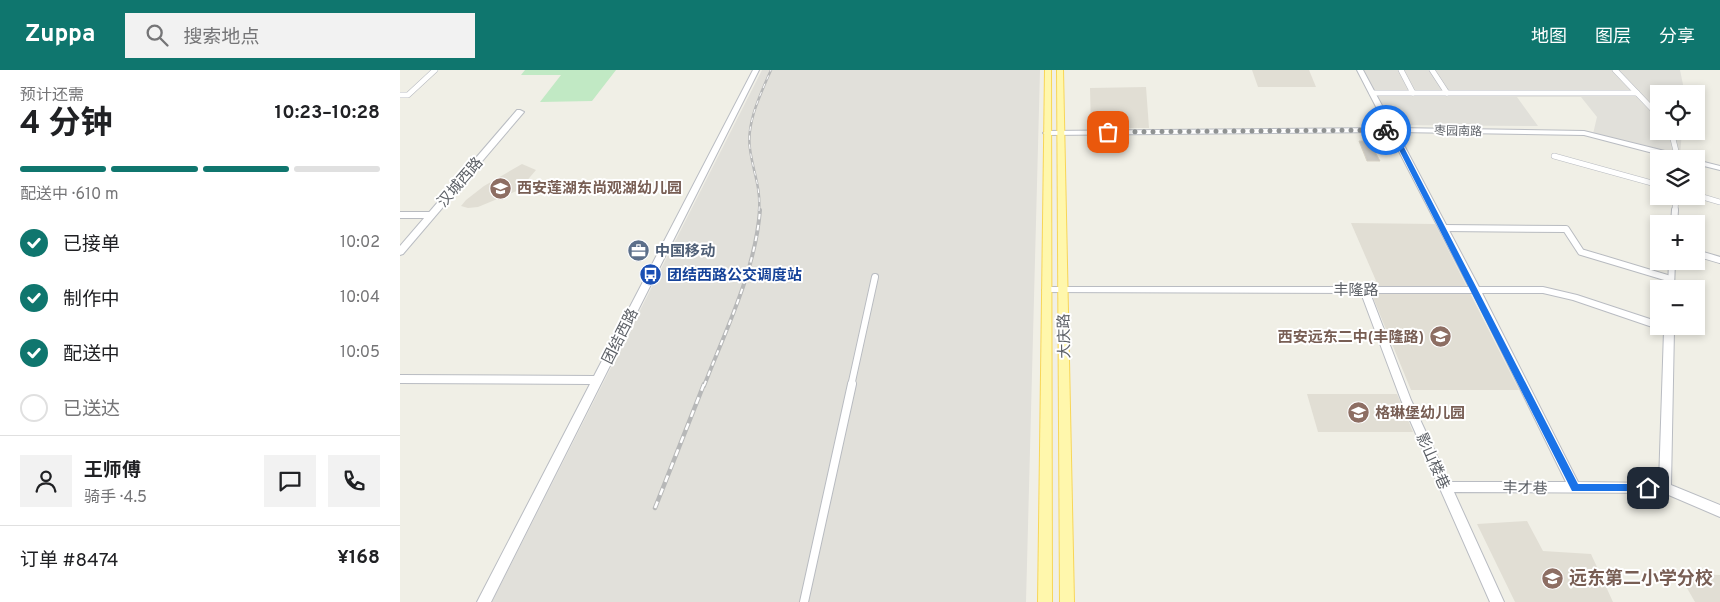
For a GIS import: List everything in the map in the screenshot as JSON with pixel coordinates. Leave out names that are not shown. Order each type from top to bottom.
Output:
[{"type":"main road","name":"大庆路","points":[[1045,602],[1048,70]]},
{"type":"main road","name":"大庆路","points":[[1060,70],[1067,602]]},
{"type":"street","points":[[400,95],[408,95],[435,70]]},
{"type":"street","name":"团结西路","points":[[484,602],[756,70]]},
{"type":"street","points":[[1360,70],[1576,488]]},
{"type":"street","points":[[1401,70],[1413,93]]},
{"type":"street","points":[[1432,70],[1447,93]]},
{"type":"street","points":[[1615,70],[1650,107]]},
{"type":"street","points":[[1372,93],[1637,93]]},
{"type":"street","name":"汉城西路","points":[[400,252],[520,112]]},
{"type":"street","name":"枣园南路","points":[[1047,133],[1392,130],[1584,133],[1650,150]]},
{"type":"street","points":[[1554,156],[1650,183]]},
{"type":"street","points":[[1705,164],[1720,168]]},
{"type":"street","points":[[1705,198],[1720,202]]},
{"type":"street","points":[[400,215],[431,215]]},
{"type":"street","points":[[1443,228],[1566,229],[1581,252],[1672,279],[1672,270]]},
{"type":"street","points":[[1705,256],[1720,260]]},
{"type":"street","points":[[804,602],[875,277]]},
{"type":"street","name":"丰隆路","points":[[1047,290],[1531,290],[1556,292],[1650,323]]},
{"type":"street","name":"影山楼巷","points":[[1364,290],[1406,400],[1497,602]]},
{"type":"street","points":[[1663,335],[1665,488]]},
{"type":"street","points":[[400,379],[598,380]]},
{"type":"street","name":"丰才巷","points":[[1445,487],[1665,488],[1720,511]]},
{"type":"shaded area","points":[[762,70],[1040,70],[1026,602],[492,602]]},
{"type":"shaded area","points":[[1252,70],[1309,70],[1316,87],[1258,87]]},
{"type":"shaded area","points":[[1363,70],[1680,70],[1683,85],[1650,85],[1650,140],[1681,140],[1680,150],[1656,150],[1593,134],[1597,117],[1581,97],[1517,97],[1538,126],[1393,125]]},
{"type":"shaded area","points":[[1146,87],[1149,128],[1091,128],[1090,88]]},
{"type":"shaded area","name":"西安莲湖东尚观湖幼儿园","points":[[522,164],[536,170],[519,190],[478,207],[468,208],[461,206],[484,186]]},
{"type":"shaded area","name":"西安远东二中(丰隆路)","points":[[1351,223],[1435,224],[1519,390],[1411,390],[1367,283],[1377,283]]},
{"type":"shaded area","name":"格琳堡幼儿园","points":[[1307,394],[1397,394],[1413,432],[1318,432]]},
{"type":"shaded area","name":"远东第二小学分校","points":[[1527,521],[1543,551],[1591,554],[1613,602],[1515,602],[1477,524]]},
{"type":"shaded area","name":"远东第二小学分校","points":[[1679,574],[1720,575],[1720,602],[1695,602]]},
{"type":"green space","points":[[525,70],[616,70],[592,101],[540,102],[561,75],[521,75]]},
{"type":"building","points":[[1359,141],[1369,141],[1380,161],[1367,161]]},
{"type":"railway","points":[[759,211],[758,187],[749,139],[755,108],[771,70]]},
{"type":"railway","points":[[704,386],[746,278],[757,233],[760,210]]},
{"type":"railway","points":[[655,508],[704,384]]},
{"type":"way so far","points":[[1108,132],[1386,130]]},
{"type":"place","name":"西安莲湖东尚观湖幼儿园","points":[[501,188]]},
{"type":"place","name":"中国移动","points":[[639,251]]},
{"type":"place","name":"团结西路公交调度站","points":[[651,275]]},
{"type":"place","name":"西安远东二中(丰隆路)","points":[[1440,337]]},
{"type":"place","name":"格琳堡幼儿园","points":[[1359,413]]},
{"type":"place","name":"远东第二小学分校","points":[[1553,578]]},
{"type":"route","points":[[1386,130],[1392,130],[1576,488],[1648,488]]}]
